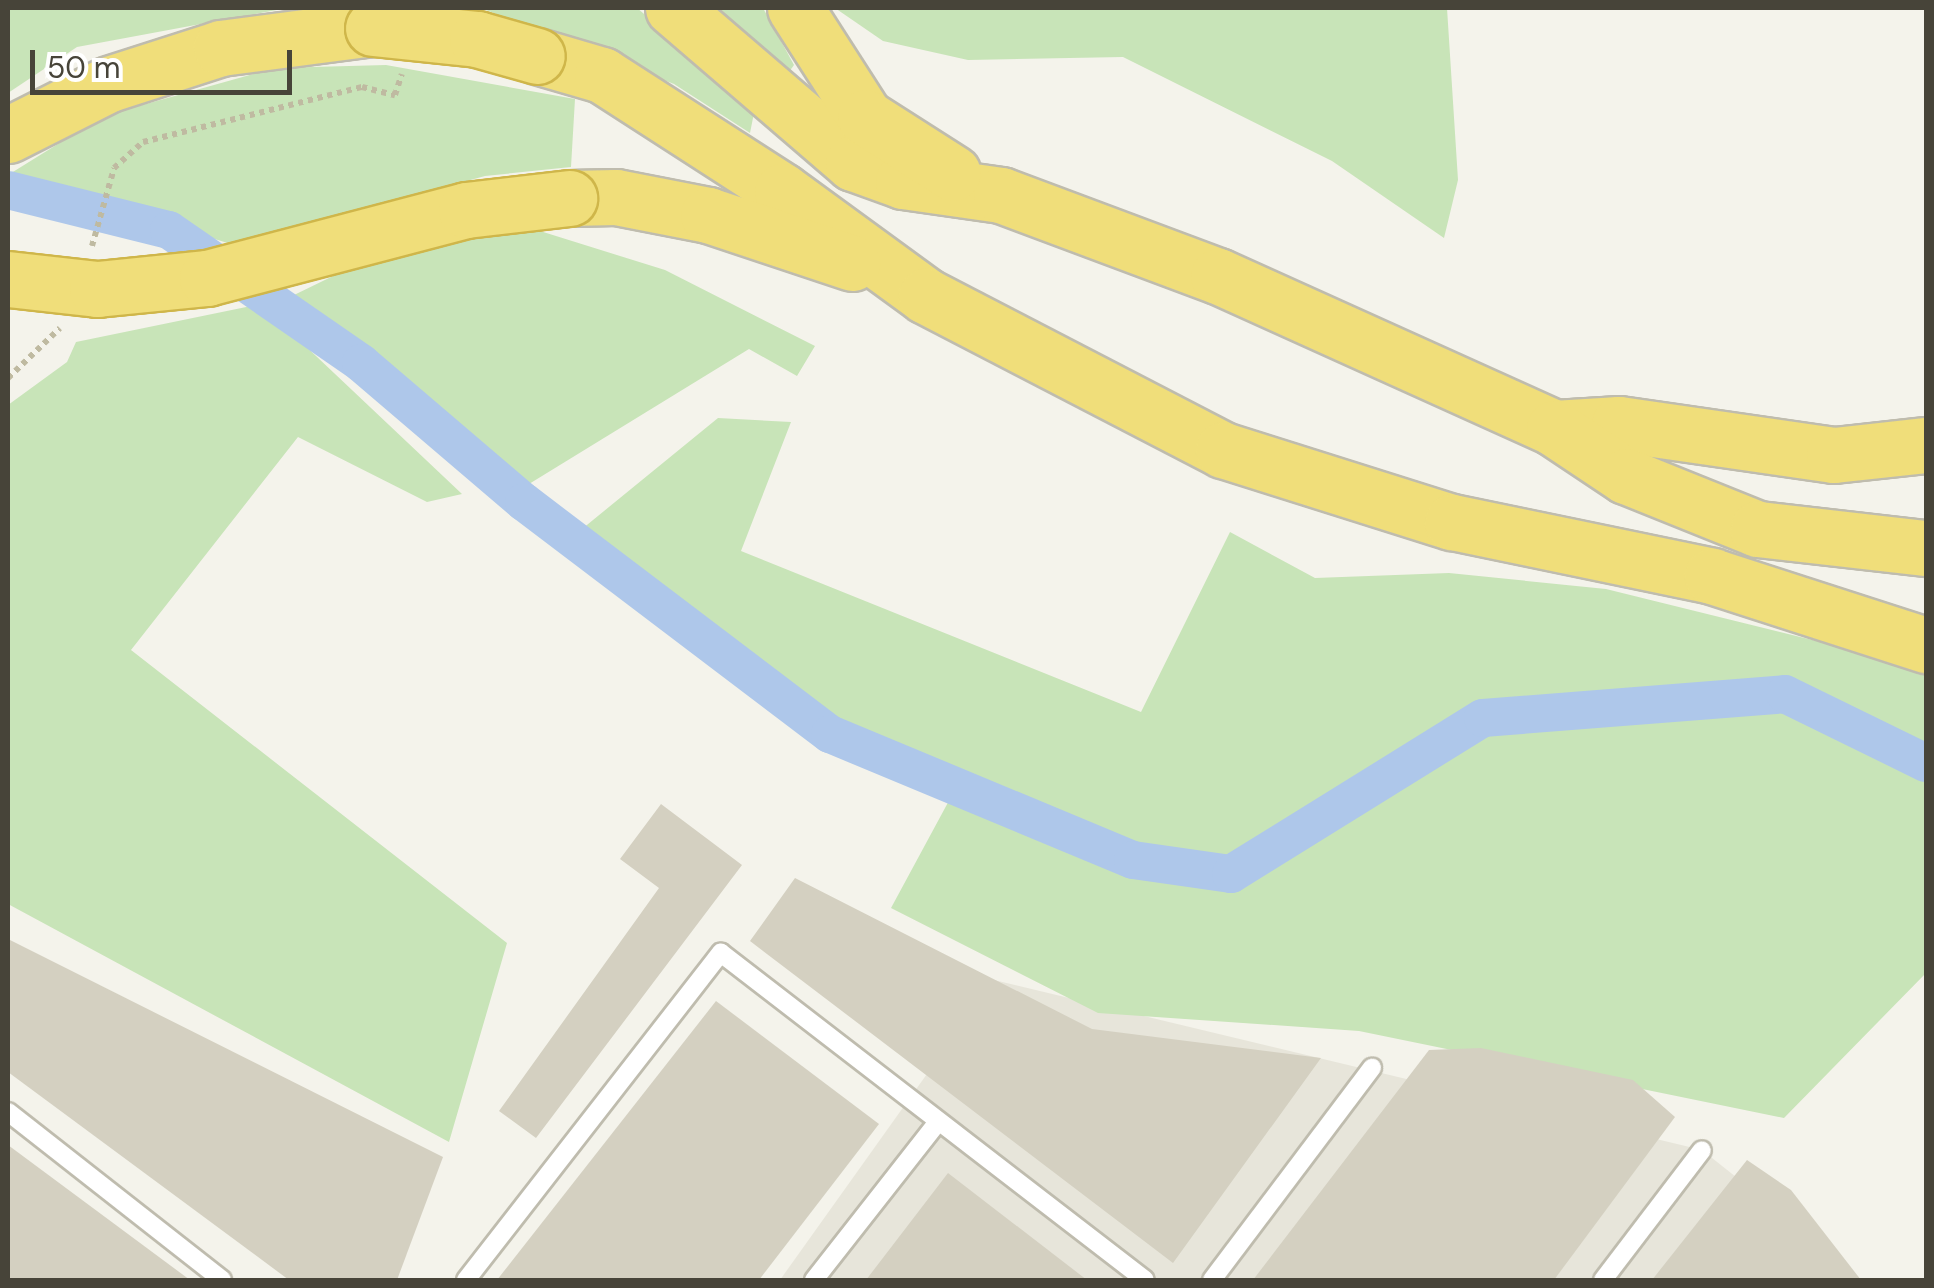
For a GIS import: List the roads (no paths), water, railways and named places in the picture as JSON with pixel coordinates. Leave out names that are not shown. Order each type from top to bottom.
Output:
[{"type":"highway","points":[[673,8],[854,164],[903,181],[1000,196]]},
{"type":"highway","points":[[795,8],[865,117],[902,146],[1000,196],[1218,276],[1554,428],[1626,476],[1758,529],[1926,548]]},
{"type":"highway","points":[[16,129],[109,84],[221,48],[478,39],[602,75],[666,112],[926,296]]},
{"type":"highway","points":[[8,279],[97,289],[208,278],[466,210],[569,198],[616,197],[708,216],[825,251],[926,296],[1157,420],[1298,479],[1452,522],[1712,576],[1926,646]]},
{"type":"highway","points":[[1554,428],[1619,424],[1834,454],[1926,445]]},
{"type":"highway","points":[[1712,576],[1926,583]]},
{"type":"lane","points":[[466,1280],[721,953],[937,1124],[1145,1280]]},
{"type":"lane","points":[[1212,1280],[1372,1068]]},
{"type":"lane","points":[[8,1112],[222,1280]]},
{"type":"lane","points":[[814,1280],[937,1124]]},
{"type":"lane","points":[[1603,1280],[1702,1150]]},
{"type":"waterway","points":[[8,190],[169,230],[361,363],[524,502],[830,734],[1133,860],[1231,874],[1483,718],[1785,694],[1926,763]]}]
